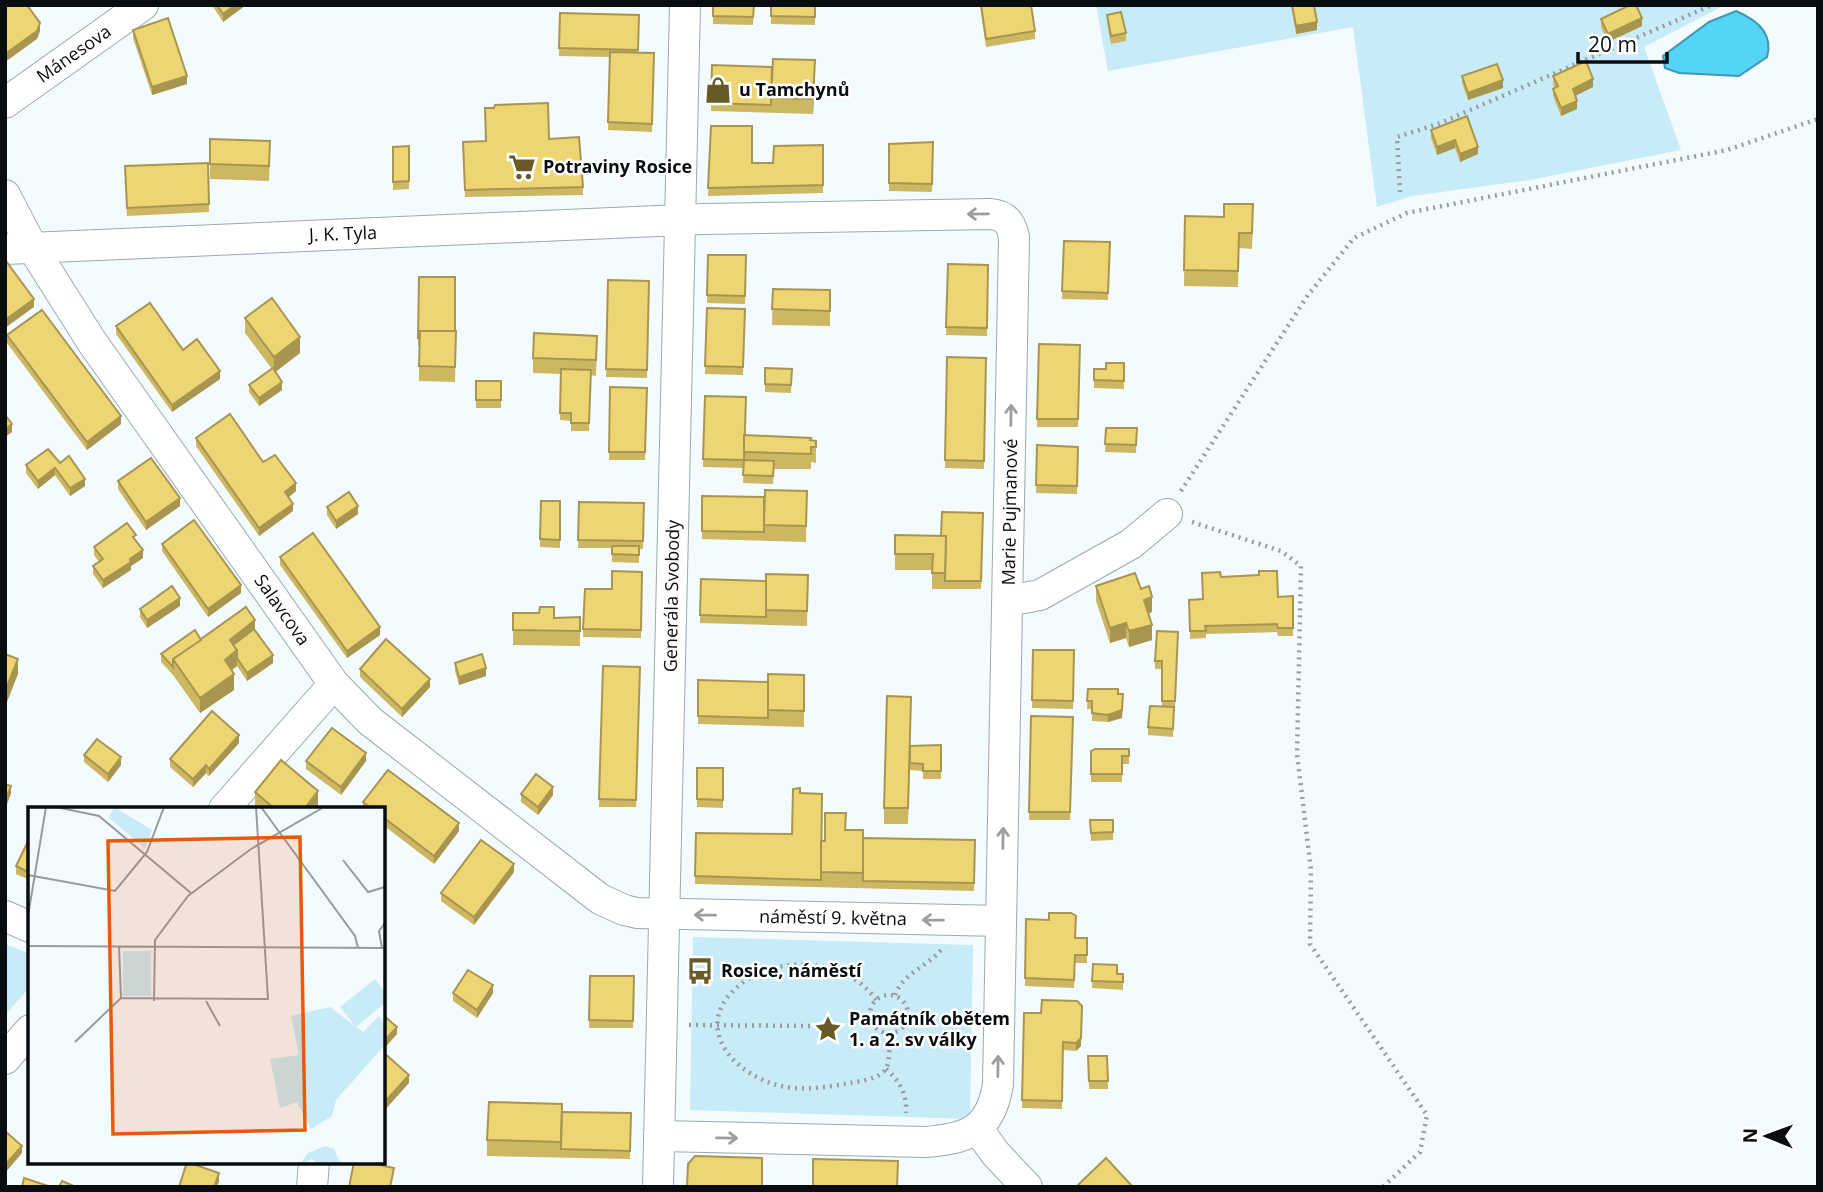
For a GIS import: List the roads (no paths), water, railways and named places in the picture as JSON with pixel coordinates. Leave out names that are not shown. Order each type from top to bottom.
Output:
[{"type":"street","name":"Mánesova","points":[[5,103],[143,5]]},
{"type":"street","name":"Generála Svobody","points":[[657,1187],[685,5]]},
{"type":"street","name":"Salavcova","points":[[5,195],[19,248],[92,342],[334,684],[370,721],[600,899],[624,911],[664,914]]},
{"type":"street","name":"Marie Pujmanové","points":[[681,220],[990,214],[1004,216],[1010,222],[1014,237],[998,1084],[991,1110],[978,1129]]},
{"type":"street","name":"J. K. Tyla","points":[[19,248],[681,220]]},
{"type":"street","points":[[1008,601],[1041,595],[1089,569],[1131,544],[1167,514]]},
{"type":"street","points":[[226,807],[334,684]]},
{"type":"street","name":"náměstí 9. května","points":[[664,914],[1001,922]]},
{"type":"street","points":[[5,916],[28,926]]},
{"type":"street","points":[[5,1059],[28,1032]]},
{"type":"street","points":[[659,1136],[905,1142],[946,1141],[978,1129],[995,1153],[1027,1187]]},
{"type":"street","points":[[312,1187],[314,1164]]},
{"type":"water","points":[[1736,11],[1761,28],[1768,41],[1767,57],[1739,76],[1679,73],[1665,68],[1663,56],[1709,22]]},
{"type":"place","name":"u Tamchynů","points":[[718,90]]},
{"type":"place","name":"Potraviny Rosice","points":[[522,167]]},
{"type":"place","name":"Rosice, náměstí","points":[[700,971]]},
{"type":"place","name":"Památník obětem 1. a 2. sv války","points":[[828,1029]]}]
